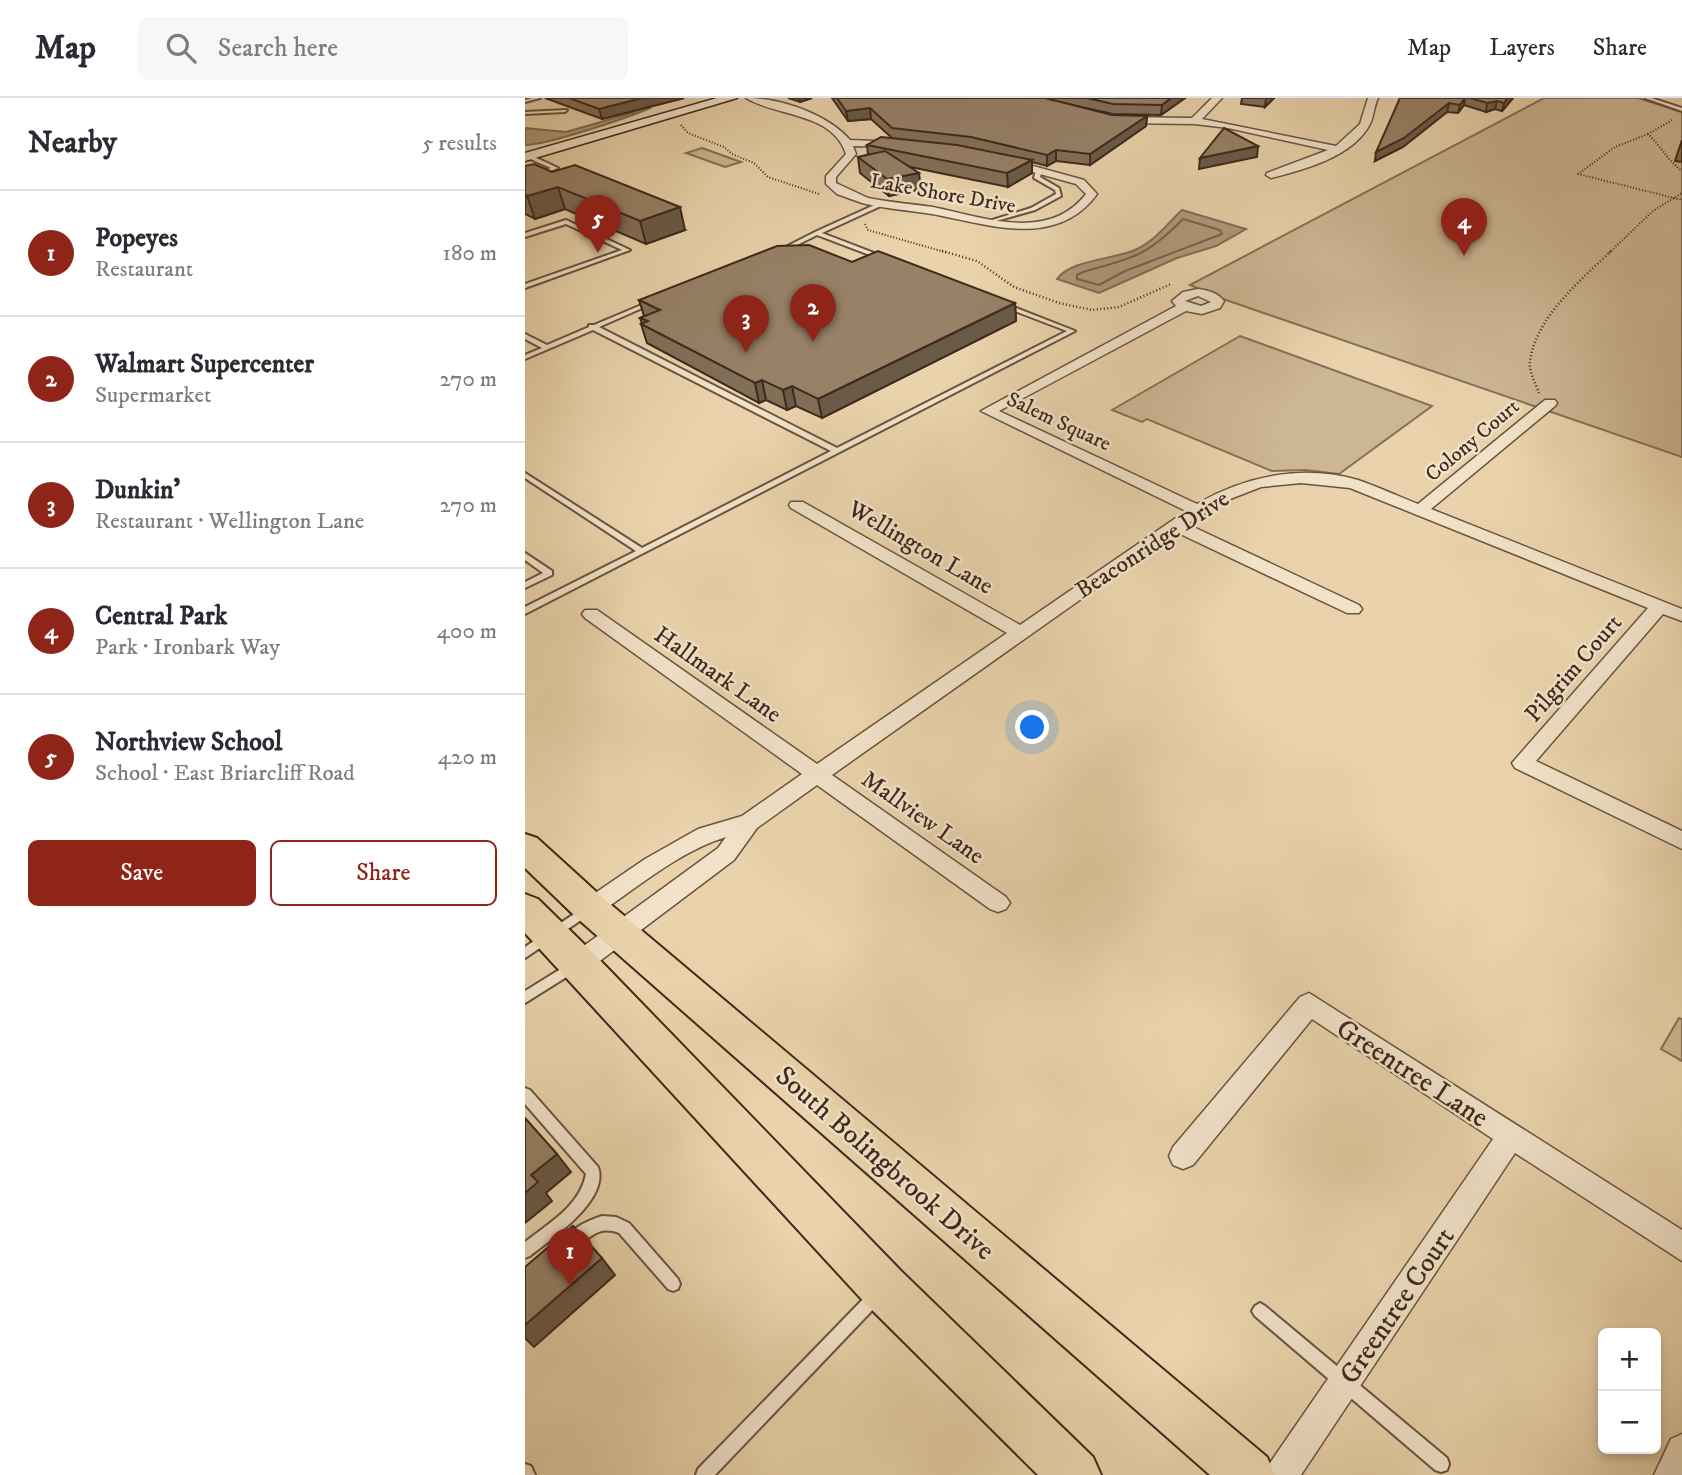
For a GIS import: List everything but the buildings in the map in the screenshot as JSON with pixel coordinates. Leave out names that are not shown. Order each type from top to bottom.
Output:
[{"type":"main road","name":"South Bolingbrook Drive","points":[[525,847],[1249,1475]]},
{"type":"main road","points":[[525,909],[552,950],[701,1096],[884,1288],[1075,1475]]},
{"type":"street","points":[[526,156],[731,98]]},
{"type":"street","name":"Lake Shore Drive","points":[[751,98],[804,114],[840,133],[849,143],[851,154],[831,176],[831,184],[841,191],[881,204],[1021,227],[1045,222],[1082,207],[1092,194],[1080,182],[994,159]]},
{"type":"street","points":[[1195,121],[1217,98]]},
{"type":"street","points":[[1271,174],[1298,168],[1355,137],[1365,124],[1373,98]]},
{"type":"street","points":[[1103,118],[1145,122],[1195,121],[1262,131],[1337,149]]},
{"type":"street","name":"Lake Shore Drive","points":[[849,143],[903,145]]},
{"type":"street","name":"Salem Square","points":[[1184,307],[988,411],[1197,510]]},
{"type":"street","name":"Colony Court","points":[[1421,510],[1545,402]]},
{"type":"street","name":"Beaconridge Drive","points":[[606,920],[653,865],[706,835],[748,822],[1175,525],[1242,485],[1308,477],[1353,484],[1674,608]]},
{"type":"street","name":"Wellington Lane","points":[[797,505],[1020,632]]},
{"type":"street","points":[[1175,525],[1353,609]]},
{"type":"street","name":"Pilgrim Court","points":[[1674,608],[1522,764],[1682,841]]},
{"type":"street","name":"Hallmark Lane","points":[[591,614],[817,774]]},
{"type":"street","name":"Mallview Lane","points":[[817,774],[998,903]]},
{"type":"street","name":"Beaconridge Drive","points":[[552,950],[726,854],[748,822]]},
{"type":"street","name":"Greentree Lane","points":[[1183,1156],[1309,1004],[1682,1247]]},
{"type":"street","name":"Greentree Court","points":[[1282,1475],[1511,1136]]},
{"type":"street","points":[[1670,1475],[1682,1450]]},
{"type":"lane","points":[[525,101],[537,98]]},
{"type":"lane","points":[[1647,98],[1682,112]]},
{"type":"lane","points":[[525,113],[565,111]]},
{"type":"lane","points":[[525,179],[555,169],[526,156]]},
{"type":"lane","points":[[991,222],[1033,209],[1059,195],[1057,189],[1037,178],[1039,170]]},
{"type":"lane","points":[[776,254],[881,204]]},
{"type":"lane","points":[[525,236],[566,222],[627,250],[525,286]]},
{"type":"lane","points":[[817,233],[894,263]]},
{"type":"lane","points":[[525,357],[591,326],[665,297]]},
{"type":"lane","points":[[525,611],[1072,331],[998,303]]},
{"type":"lane","points":[[591,326],[837,452]]},
{"type":"lane","points":[[525,336],[547,348]]},
{"type":"lane","points":[[525,475],[642,551]]},
{"type":"lane","points":[[525,556],[549,573],[525,585]]},
{"type":"lane","points":[[525,999],[552,950],[606,920]]},
{"type":"lane","points":[[525,1094],[593,1172],[588,1195],[577,1208],[525,1251]]},
{"type":"lane","points":[[555,1255],[596,1224],[615,1223],[624,1228],[674,1284]]},
{"type":"lane","points":[[704,1475],[884,1288]]},
{"type":"lane","points":[[1260,1311],[1441,1464]]},
{"type":"path","points":[[1682,112],[1649,134],[1615,147],[1578,174],[1682,200]]},
{"type":"path","points":[[1649,134],[1663,147],[1672,164],[1682,171]]},
{"type":"path","points":[[1545,402],[1529,363],[1543,324],[1564,296],[1638,223],[1682,193]]},
{"type":"shaded area","points":[[1544,98],[1638,98],[1682,112],[1682,457],[1223,299],[1190,285]]},
{"type":"shaded area","points":[[702,148],[741,162],[725,167],[686,153]]},
{"type":"shaded area","points":[[1240,336],[1432,406],[1339,474],[1306,470],[1272,471],[1147,419],[1142,422],[1112,410]]},
{"type":"shaded area","points":[[1679,1018],[1682,1019],[1682,1061],[1661,1049]]},
{"type":"water","points":[[647,106],[650,108],[587,130],[551,141],[525,145],[525,128],[566,132]]},
{"type":"water","points":[[1182,210],[1246,229],[1216,246],[1177,258],[1099,293],[1057,279],[1072,268],[1135,250],[1155,237]]},
{"type":"place","name":"Northview School","points":[[598,253]]},
{"type":"place","name":"Central Park","points":[[1464,256]]},
{"type":"place","name":"Walmart Supercenter","points":[[813,342]]},
{"type":"place","name":"Dunkin'","points":[[746,353]]},
{"type":"place","name":"Popeyes","points":[[570,1286]]}]
